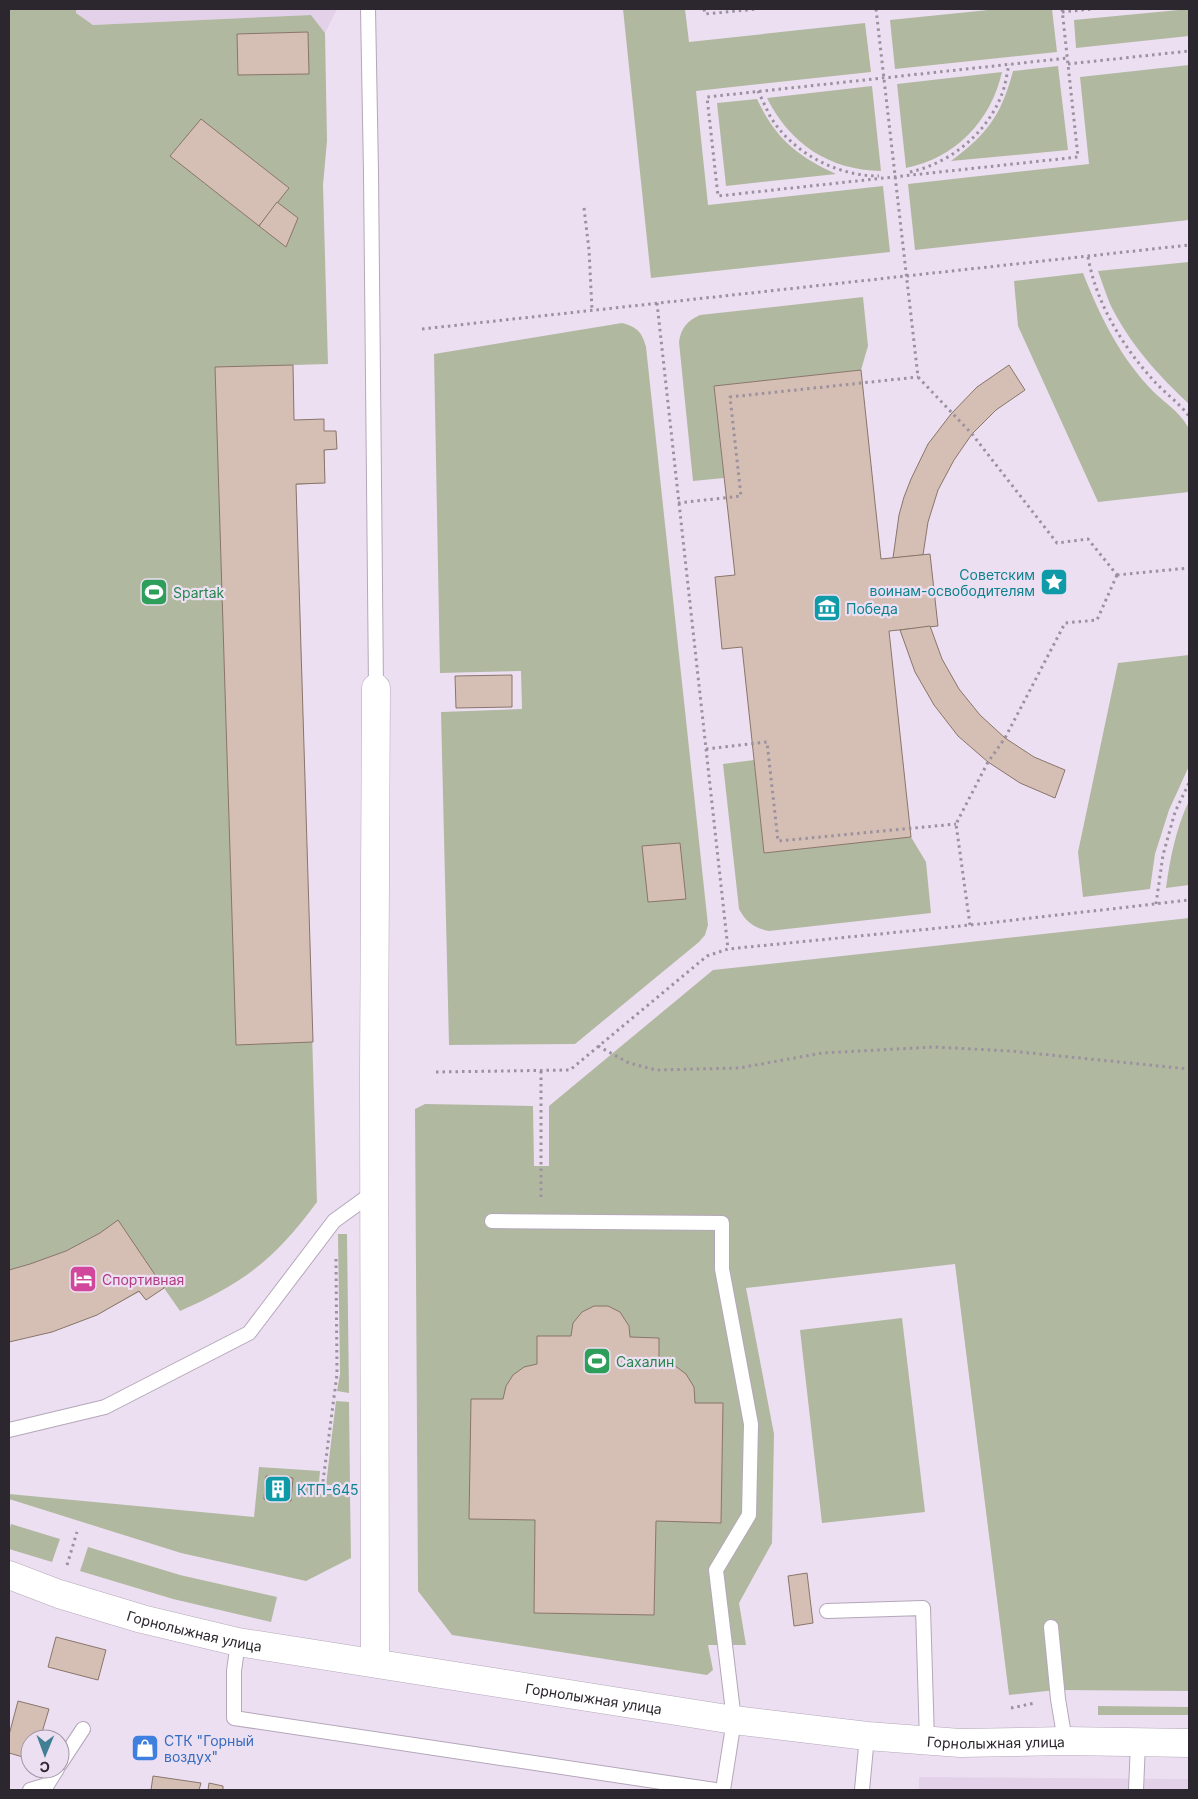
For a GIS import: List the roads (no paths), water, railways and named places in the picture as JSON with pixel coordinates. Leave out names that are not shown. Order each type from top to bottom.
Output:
[{"type":"street","points":[[375,1663],[376,688]]},
{"type":"street","name":"Горнолыжная улица","points":[[9,1575],[59,1594],[142,1619],[238,1642],[734,1720],[867,1736],[960,1743],[1065,1741],[1189,1743]]},
{"type":"lane","points":[[368,9],[372,182],[376,688]]},
{"type":"lane","points":[[9,1430],[105,1407],[249,1333],[334,1221],[374,1192]]},
{"type":"lane","points":[[492,1221],[722,1223],[722,1269],[751,1424],[749,1515],[716,1570],[734,1720],[722,1790]]},
{"type":"lane","points":[[827,1610],[923,1608],[927,1741]]},
{"type":"lane","points":[[1051,1627],[1058,1699],[1065,1741]]},
{"type":"lane","points":[[238,1642],[234,1671],[234,1718],[716,1790]]},
{"type":"lane","points":[[70,1748],[82,1729]]},
{"type":"lane","points":[[862,1790],[867,1736]]},
{"type":"lane","points":[[1136,1790],[1138,1743]]},
{"type":"lane","points":[[30,1790],[47,1785],[51,1779]]},
{"type":"place","name":"Советским воинам-освободителям","points":[[1054,582]]},
{"type":"place","name":"Spartak","points":[[154,592]]},
{"type":"place","name":"Победа","points":[[827,608]]},
{"type":"place","name":"Спортивная","points":[[83,1279]]},
{"type":"place","name":"Сахалин","points":[[597,1361]]},
{"type":"place","name":"КТП-645","points":[[278,1489]]},
{"type":"place","name":"СТК \"Горный воздух\"","points":[[145,1748]]}]
